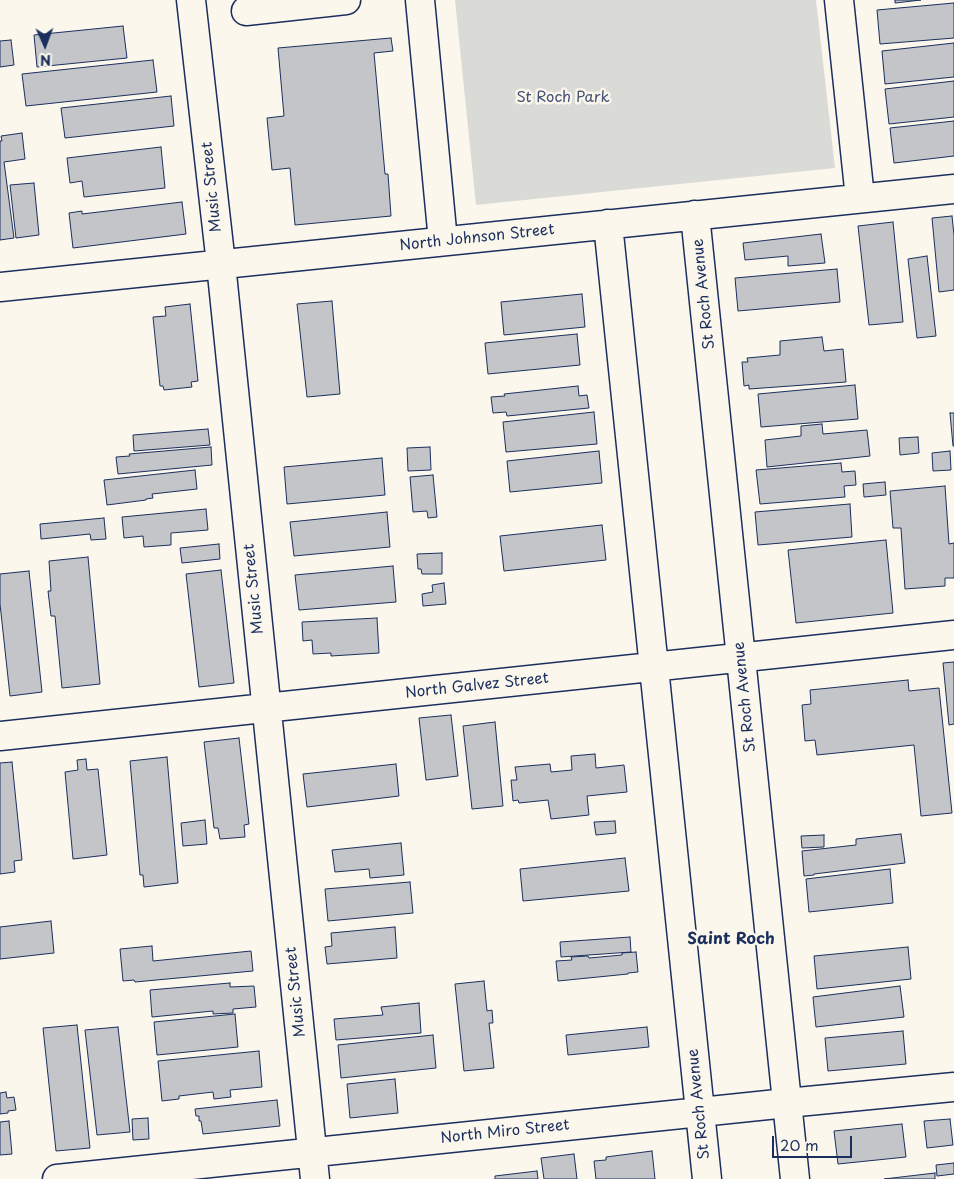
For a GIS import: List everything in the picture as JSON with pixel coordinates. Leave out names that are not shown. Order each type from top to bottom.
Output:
[{"type":"street","name":"Music Street","points":[[191,0],[221,264],[315,1179]]},
{"type":"street","points":[[246,11],[346,0]]},
{"type":"street","points":[[420,0],[442,241]]},
{"type":"street","points":[[839,0],[860,198]]},
{"type":"street","name":"North Johnson Street","points":[[0,287],[954,189]]},
{"type":"street","name":"St Roch Avenue","points":[[695,215],[795,1179]]},
{"type":"street","name":"St Roch Avenue","points":[[608,224],[707,1179]]},
{"type":"street","name":"North Galvez Street","points":[[0,736],[954,635]]},
{"type":"street","name":"North Miro Street","points":[[57,1179],[954,1087]]},
{"type":"green space","name":"St Roch Park","points":[[455,0],[816,0],[835,168],[476,205]]},
{"type":"building","points":[[895,0],[921,0],[895,3]]},
{"type":"building","points":[[954,3],[954,38],[880,44],[877,10]]},
{"type":"building","points":[[123,26],[127,58],[37,67],[34,35]]},
{"type":"building","points":[[391,38],[393,51],[374,53],[385,174],[388,174],[391,216],[295,225],[290,168],[272,170],[267,118],[284,116],[278,48]]},
{"type":"building","points":[[11,40],[14,65],[0,67],[0,41]]},
{"type":"building","points":[[954,43],[954,77],[885,84],[882,51]]},
{"type":"building","points":[[153,60],[157,92],[26,106],[22,74]]},
{"type":"building","points":[[954,81],[954,117],[889,124],[885,89]]},
{"type":"building","points":[[171,96],[174,126],[65,138],[61,108]]},
{"type":"building","points":[[954,121],[954,156],[894,163],[890,128]]},
{"type":"building","points":[[22,133],[25,159],[4,162],[14,238],[0,240],[1,136]]},
{"type":"building","points":[[161,147],[165,188],[84,197],[82,181],[70,183],[67,158]]},
{"type":"building","points":[[34,183],[39,235],[16,238],[10,185]]},
{"type":"building","points":[[182,202],[186,234],[73,248],[69,213],[82,211],[82,214]]},
{"type":"building","points":[[952,216],[954,290],[939,292],[932,218]]},
{"type":"building","points":[[893,222],[903,322],[869,325],[858,226]]},
{"type":"building","points":[[821,234],[825,263],[788,266],[788,256],[745,260],[743,243]]},
{"type":"building","points":[[927,256],[936,336],[917,338],[908,259]]},
{"type":"building","points":[[837,269],[840,302],[738,311],[735,278]]},
{"type":"building","points":[[582,294],[585,327],[504,335],[501,302]]},
{"type":"building","points":[[332,301],[340,394],[307,397],[297,304]]},
{"type":"building","points":[[190,304],[198,381],[191,382],[192,387],[164,390],[163,386],[160,386],[153,317],[166,316],[165,307]]},
{"type":"building","points":[[577,334],[580,365],[488,374],[485,343]]},
{"type":"building","points":[[822,337],[824,351],[843,349],[846,382],[749,389],[749,385],[744,386],[742,362],[748,362],[747,358],[780,355],[780,341]]},
{"type":"building","points":[[855,385],[858,419],[761,427],[758,394]]},
{"type":"building","points":[[578,386],[579,396],[587,395],[589,408],[507,416],[506,412],[493,413],[491,397]]},
{"type":"building","points":[[594,412],[597,444],[506,452],[503,422]]},
{"type":"building","points":[[950,413],[954,413],[954,446],[953,446]]},
{"type":"building","points":[[822,424],[823,434],[867,430],[870,456],[767,467],[765,440],[801,436],[801,426]]},
{"type":"building","points":[[208,429],[210,445],[134,451],[133,435]]},
{"type":"building","points":[[918,437],[919,453],[900,455],[899,438]]},
{"type":"building","points":[[211,447],[212,465],[118,474],[116,457],[130,456],[129,454]]},
{"type":"building","points":[[430,447],[431,470],[408,471],[407,448]]},
{"type":"building","points":[[599,451],[602,483],[510,492],[507,461]]},
{"type":"building","points":[[950,451],[951,470],[933,471],[932,453]]},
{"type":"building","points":[[382,458],[385,495],[287,504],[284,467]]},
{"type":"building","points":[[841,463],[842,472],[855,471],[856,485],[844,486],[845,497],[760,504],[756,470]]},
{"type":"building","points":[[195,470],[197,489],[152,494],[153,498],[146,500],[107,505],[104,480]]},
{"type":"building","points":[[433,475],[437,517],[428,518],[427,511],[413,512],[410,477]]},
{"type":"building","points":[[885,482],[886,495],[864,497],[863,484]]},
{"type":"building","points":[[945,486],[949,544],[954,543],[954,578],[945,578],[945,586],[905,589],[901,528],[893,528],[890,491]]},
{"type":"building","points":[[850,504],[852,537],[758,545],[755,512]]},
{"type":"building","points":[[206,509],[208,530],[171,533],[171,545],[144,547],[143,536],[124,538],[122,517]]},
{"type":"building","points":[[387,512],[390,547],[294,556],[290,522]]},
{"type":"building","points":[[104,518],[106,539],[91,540],[90,534],[41,539],[40,524]]},
{"type":"building","points":[[602,525],[606,560],[504,571],[500,536]]},
{"type":"building","points":[[886,540],[893,613],[796,623],[788,550]]},
{"type":"building","points":[[219,544],[220,559],[182,563],[180,548]]},
{"type":"building","points":[[442,553],[442,574],[422,574],[421,569],[418,569],[417,554]]},
{"type":"building","points":[[88,557],[100,684],[62,688],[55,616],[51,616],[48,591],[51,591],[49,561]]},
{"type":"building","points":[[393,566],[396,602],[299,610],[295,575]]},
{"type":"building","points":[[221,570],[234,683],[199,687],[186,574]]},
{"type":"building","points":[[29,571],[42,692],[10,696],[0,604],[0,574]]},
{"type":"building","points":[[444,583],[446,604],[423,606],[422,594],[433,592],[432,585]]},
{"type":"building","points":[[377,618],[379,653],[331,656],[331,653],[313,654],[312,640],[303,641],[302,622]]},
{"type":"building","points":[[954,662],[954,724],[949,725],[943,663]]},
{"type":"building","points":[[908,680],[909,691],[939,688],[952,813],[921,816],[914,745],[817,755],[815,740],[805,741],[802,705],[811,704],[810,690]]},
{"type":"building","points":[[451,715],[458,776],[426,780],[419,718]]},
{"type":"building","points":[[495,722],[503,806],[472,809],[463,726]]},
{"type":"building","points":[[239,738],[249,824],[244,825],[245,837],[220,839],[218,828],[214,828],[204,742]]},
{"type":"building","points":[[595,754],[596,768],[624,765],[627,792],[587,796],[589,815],[551,819],[548,800],[519,803],[518,800],[513,801],[511,780],[517,780],[515,767],[550,764],[551,772],[572,770],[571,756]]},
{"type":"building","points":[[167,757],[178,883],[144,887],[143,875],[140,875],[130,761]]},
{"type":"building","points":[[86,759],[87,770],[98,769],[107,855],[73,859],[65,772],[78,770],[77,760]]},
{"type":"building","points":[[12,762],[22,860],[14,861],[15,872],[0,874],[0,763]]},
{"type":"building","points":[[396,764],[399,796],[307,807],[303,774]]},
{"type":"building","points":[[205,820],[207,844],[183,846],[181,823]]},
{"type":"building","points":[[615,821],[616,833],[596,835],[594,822]]},
{"type":"building","points":[[901,834],[905,863],[804,876],[802,851],[856,845],[856,839]]},
{"type":"building","points":[[824,835],[824,847],[802,848],[801,836]]},
{"type":"building","points":[[401,843],[404,875],[370,878],[369,869],[335,872],[332,850]]},
{"type":"building","points":[[625,858],[629,891],[523,901],[520,869]]},
{"type":"building","points":[[890,869],[893,903],[809,912],[806,879]]},
{"type":"building","points":[[410,882],[413,913],[328,921],[325,889]]},
{"type":"building","points":[[51,921],[54,953],[0,959],[0,927]]},
{"type":"building","points":[[395,927],[397,958],[327,964],[325,947],[332,946],[331,933]]},
{"type":"building","points":[[630,937],[631,952],[561,957],[560,942]]},
{"type":"building","points":[[152,946],[153,961],[251,951],[253,971],[135,982],[134,980],[123,981],[120,949]]},
{"type":"building","points":[[908,947],[911,979],[817,989],[814,956]]},
{"type":"building","points":[[636,952],[638,972],[558,981],[556,961],[572,960],[571,957],[588,956],[589,958]]},
{"type":"building","points":[[484,981],[487,1011],[492,1010],[493,1023],[489,1023],[494,1068],[464,1071],[455,984]]},
{"type":"building","points":[[230,983],[230,987],[254,986],[256,1007],[233,1009],[233,1013],[213,1014],[213,1011],[152,1017],[150,990]]},
{"type":"building","points":[[900,986],[904,1017],[816,1027],[813,997]]},
{"type":"building","points":[[419,1003],[421,1033],[336,1040],[334,1019],[383,1015],[381,1007]]},
{"type":"building","points":[[235,1014],[238,1047],[157,1055],[154,1022]]},
{"type":"building","points":[[77,1025],[90,1148],[56,1151],[43,1028]]},
{"type":"building","points":[[118,1027],[130,1132],[97,1135],[85,1030]]},
{"type":"building","points":[[647,1027],[649,1047],[568,1055],[566,1035]]},
{"type":"building","points":[[903,1031],[906,1064],[828,1071],[825,1038]]},
{"type":"building","points":[[433,1035],[436,1068],[341,1078],[338,1045]]},
{"type":"building","points":[[259,1051],[262,1087],[230,1090],[231,1097],[214,1099],[213,1092],[179,1096],[179,1099],[162,1101],[158,1061]]},
{"type":"building","points":[[395,1079],[398,1113],[350,1118],[347,1084]]},
{"type":"building","points":[[6,1092],[7,1098],[14,1097],[16,1110],[0,1114],[0,1093]]},
{"type":"building","points":[[277,1100],[280,1126],[203,1134],[201,1121],[199,1121],[199,1116],[196,1116],[195,1109]]},
{"type":"building","points":[[148,1118],[149,1139],[133,1140],[132,1119]]},
{"type":"building","points":[[950,1119],[953,1145],[927,1148],[924,1121]]},
{"type":"building","points":[[9,1121],[12,1154],[0,1155],[0,1122]]},
{"type":"building","points":[[902,1124],[906,1157],[838,1164],[834,1131]]},
{"type":"building","points":[[652,1151],[655,1179],[596,1179],[594,1161],[606,1160],[606,1157]]},
{"type":"building","points":[[574,1154],[577,1179],[544,1179],[541,1158]]},
{"type":"building","points":[[954,1163],[954,1174],[937,1176],[936,1165]]},
{"type":"building","points":[[537,1171],[538,1179],[495,1179],[495,1176]]},
{"type":"building","points":[[935,1173],[935,1179],[884,1179]]},
{"type":"district","name":"Saint Roch","points":[[731,940]]}]
